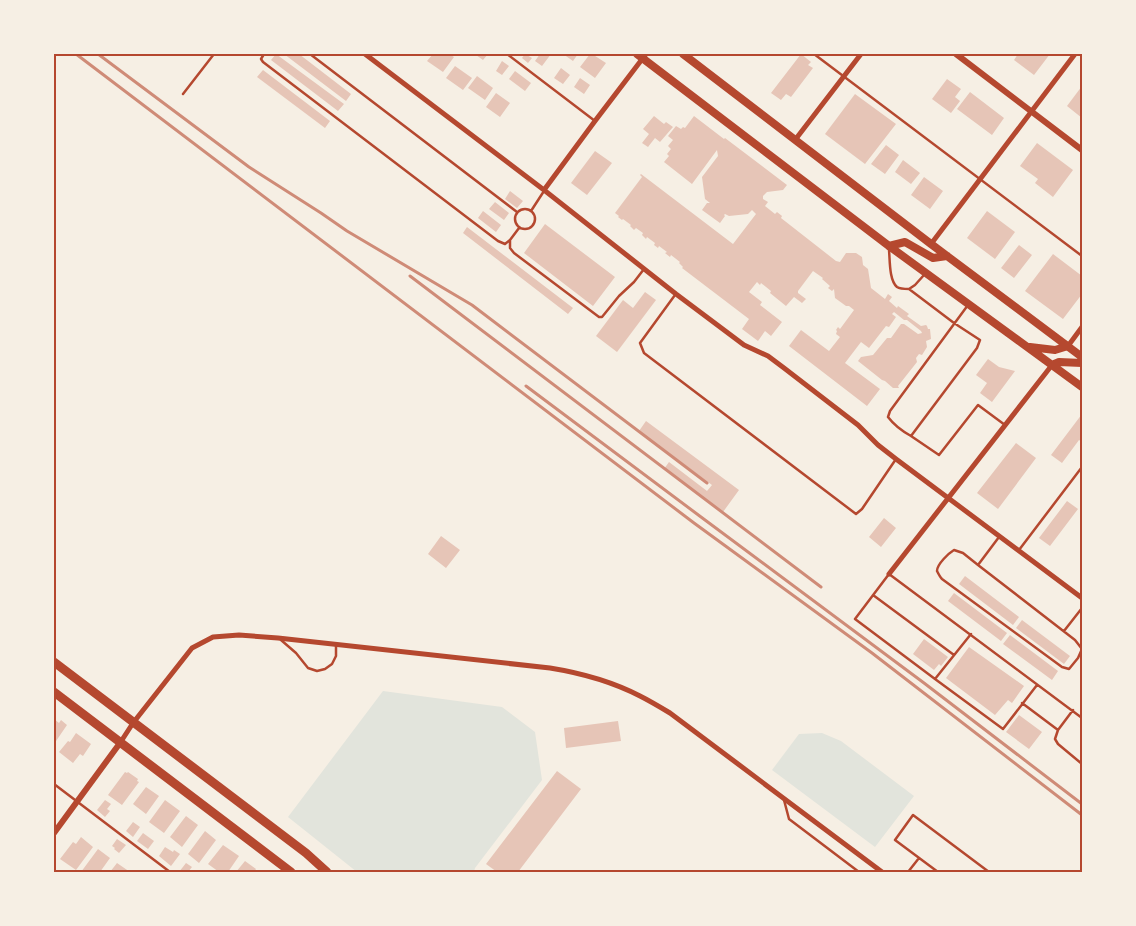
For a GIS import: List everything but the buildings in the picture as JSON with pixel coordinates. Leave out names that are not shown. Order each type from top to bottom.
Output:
[{"type":"main road","points":[[683,54],[1082,357]]},
{"type":"main road","points":[[642,55],[889,246],[1082,388]]},
{"type":"main road","points":[[889,246],[905,242],[933,258],[948,256]]},
{"type":"main road","points":[[1028,347],[1055,350],[1068,346]]},
{"type":"main road","points":[[1052,365],[1059,362],[1082,364]]},
{"type":"main road","points":[[54,662],[306,853],[327,872]]},
{"type":"main road","points":[[54,692],[291,872]]},
{"type":"street","points":[[365,54],[544,190],[676,294],[744,345],[768,356],[858,425],[878,445],[896,459],[1082,598]]},
{"type":"street","points":[[796,140],[861,54]]},
{"type":"street","points":[[956,54],[1082,150]]},
{"type":"street","points":[[931,244],[1075,54]]},
{"type":"street","points":[[544,190],[642,55]]},
{"type":"street","points":[[1068,346],[1082,328]]},
{"type":"street","points":[[889,574],[1052,365]]},
{"type":"street","points":[[54,833],[134,723],[192,648],[213,637],[238,635],[550,668],[576,672],[612,684],[641,696],[670,713],[882,872]]},
{"type":"lane","points":[[183,94],[214,54]]},
{"type":"lane","points":[[264,54],[261,59],[263,62],[498,241],[505,244],[519,228]]},
{"type":"lane","points":[[310,54],[517,212]]},
{"type":"lane","points":[[507,54],[595,121]]},
{"type":"lane","points":[[814,54],[1082,256]]},
{"type":"lane","points":[[531,211],[544,190]]},
{"type":"lane","points":[[523,209],[531,211],[535,219],[533,226],[524,230],[519,228],[515,222],[517,212],[523,209]]},
{"type":"lane","points":[[510,240],[510,248],[514,253],[599,317],[602,317],[618,296],[634,282],[644,269]]},
{"type":"lane","points":[[889,246],[892,276],[897,286],[902,289],[909,289],[925,273]]},
{"type":"lane","points":[[909,289],[980,340],[977,348],[911,436]]},
{"type":"lane","points":[[676,294],[640,343],[644,353],[856,514],[862,509],[896,459]]},
{"type":"lane","points":[[969,304],[888,417],[905,433],[939,455],[978,405],[1005,425]]},
{"type":"lane","points":[[1018,551],[1082,466]]},
{"type":"lane","points":[[978,565],[999,537]]},
{"type":"lane","points":[[954,550],[963,553],[978,565],[1075,640],[1082,649],[1078,658],[1068,670],[942,579],[937,572],[948,553],[954,550]]},
{"type":"lane","points":[[1038,684],[1003,729],[855,619],[889,574],[971,634],[1073,710],[1082,718]]},
{"type":"lane","points":[[873,595],[954,655]]},
{"type":"lane","points":[[1064,631],[1082,608]]},
{"type":"lane","points":[[935,679],[971,634]]},
{"type":"lane","points":[[278,638],[296,652],[308,668],[317,671],[325,669],[332,664],[336,656],[336,644]]},
{"type":"lane","points":[[1022,704],[1058,730]]},
{"type":"lane","points":[[1073,710],[1058,730],[1055,740],[1082,764]]},
{"type":"lane","points":[[54,784],[170,872]]},
{"type":"lane","points":[[784,800],[789,819],[859,872]]},
{"type":"lane","points":[[938,872],[895,840],[914,815],[989,872]]},
{"type":"lane","points":[[908,872],[919,858]]},
{"type":"shaded area","points":[[383,691],[502,707],[535,732],[542,780],[475,868],[474,872],[357,872],[288,817]]},
{"type":"shaded area","points":[[822,733],[841,741],[914,796],[875,847],[772,770],[799,734]]},
{"type":"railway","points":[[76,54],[694,523],[872,653],[1082,815]]},
{"type":"railway","points":[[98,54],[249,167],[347,231],[472,305],[707,483]]},
{"type":"railway","points":[[410,276],[821,587]]},
{"type":"railway","points":[[526,386],[924,683],[1082,804]]}]
